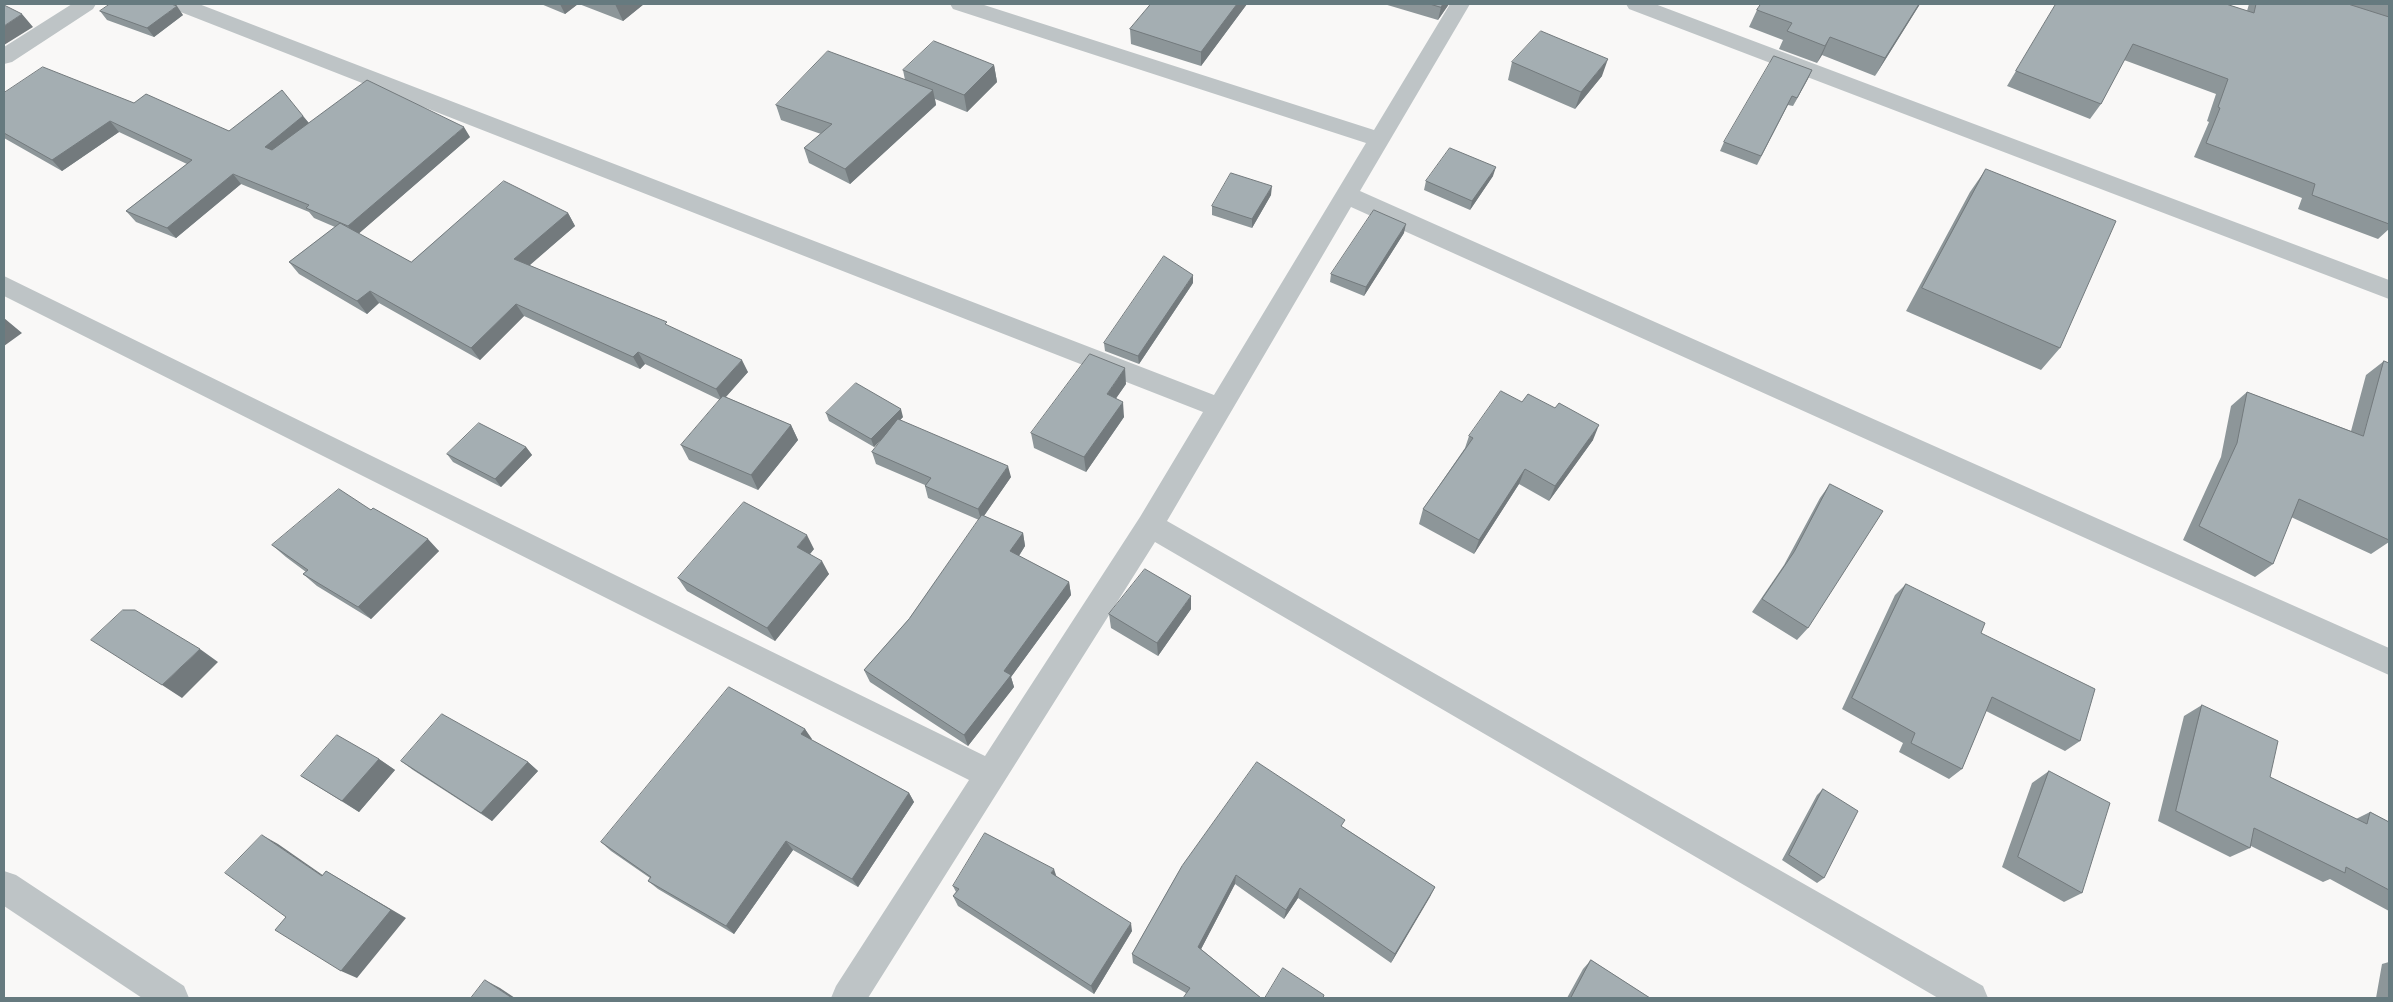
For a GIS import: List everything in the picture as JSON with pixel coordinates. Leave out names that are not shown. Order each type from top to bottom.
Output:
[{"type":"street","points":[[4,57],[86,4]]},
{"type":"street","points":[[180,4],[1220,408]]},
{"type":"street","points":[[960,4],[1380,140]]},
{"type":"street","points":[[848,998],[1150,525],[1460,4]]},
{"type":"street","points":[[1636,4],[2389,290]]},
{"type":"street","points":[[1347,195],[2389,662]]},
{"type":"street","points":[[4,285],[990,775]]},
{"type":"street","points":[[1150,525],[1971,998]]},
{"type":"street","points":[[4,887],[172,998]]},
{"type":"building","points":[[110,4],[171,4],[177,6],[147,28],[100,11]]},
{"type":"building","points":[[1151,4],[1237,4],[1201,52],[1130,29]]},
{"type":"building","points":[[1430,4],[1443,4],[1441,7]]},
{"type":"building","points":[[1761,4],[1919,4],[1885,58],[1830,37],[1825,46],[1787,31],[1792,23],[1757,10]]},
{"type":"building","points":[[2056,4],[2226,4],[2254,13],[2256,4],[2348,4],[2389,17],[2389,224],[2312,195],[2315,184],[2206,143],[2220,108],[2218,107],[2228,79],[2133,44],[2101,104],[2016,71]]},
{"type":"building","points":[[4,5],[22,14],[4,26]]},
{"type":"building","points":[[1541,31],[1608,59],[1581,92],[1512,62]]},
{"type":"building","points":[[934,41],[994,65],[964,95],[903,70]]},
{"type":"building","points":[[828,51],[933,90],[845,169],[804,148],[832,124],[776,105]]},
{"type":"building","points":[[1774,56],[1812,70],[1797,98],[1792,96],[1761,156],[1724,142]]},
{"type":"building","points":[[43,67],[134,103],[146,94],[229,131],[282,90],[303,116],[265,147],[272,150],[367,80],[464,127],[348,226],[306,208],[309,205],[233,174],[167,228],[126,211],[192,160],[110,121],[52,160],[4,133],[4,93]]},
{"type":"building","points":[[1450,148],[1496,167],[1472,201],[1426,181]]},
{"type":"building","points":[[1986,169],[2116,221],[2060,348],[1922,288]]},
{"type":"building","points":[[1231,173],[1272,186],[1252,219],[1212,206]]},
{"type":"building","points":[[504,181],[568,213],[514,259],[667,322],[665,324],[742,360],[716,389],[638,352],[633,357],[516,304],[471,348],[370,291],[357,301],[289,262],[340,223],[411,262]]},
{"type":"building","points":[[1374,210],[1406,224],[1366,287],[1331,274]]},
{"type":"building","points":[[1164,256],[1193,275],[1138,356],[1104,343]]},
{"type":"building","points":[[1090,354],[1125,368],[1107,394],[1123,402],[1084,457],[1031,433]]},
{"type":"building","points":[[2384,361],[2389,363],[2389,540],[2299,499],[2273,564],[2199,526],[2237,443],[2247,392],[2363,436]]},
{"type":"building","points":[[856,383],[901,409],[871,439],[826,413]]},
{"type":"building","points":[[1501,391],[1522,402],[1528,394],[1555,408],[1559,403],[1599,425],[1555,486],[1525,469],[1479,540],[1423,509],[1473,438],[1469,436]]},
{"type":"building","points":[[723,396],[791,425],[751,475],[681,445]]},
{"type":"building","points":[[898,419],[1008,466],[978,509],[925,486],[931,478],[872,452]]},
{"type":"building","points":[[479,423],[526,447],[495,479],[447,454]]},
{"type":"building","points":[[1830,484],[1883,511],[1808,628],[1762,599],[1794,552]]},
{"type":"building","points":[[339,489],[371,510],[373,508],[428,539],[358,607],[303,574],[308,570],[272,545]]},
{"type":"building","points":[[744,502],[807,535],[797,547],[822,561],[767,628],[678,578]]},
{"type":"building","points":[[982,515],[1023,533],[1010,551],[1069,582],[1004,671],[1011,675],[964,735],[864,670],[909,619]]},
{"type":"building","points":[[1145,569],[1191,596],[1157,643],[1109,614]]},
{"type":"building","points":[[1906,584],[1985,623],[1981,633],[2095,689],[2080,741],[1992,697],[1962,769],[1911,743],[1915,733],[1852,698]]},
{"type":"building","points":[[123,610],[135,610],[200,649],[162,685],[91,640]]},
{"type":"building","points":[[729,687],[805,729],[801,734],[909,793],[852,879],[786,841],[726,926],[648,881],[651,877],[601,842]]},
{"type":"building","points":[[2202,705],[2278,741],[2270,777],[2367,824],[2370,812],[2389,822],[2389,890],[2346,867],[2345,873],[2254,828],[2250,848],[2176,811]]},
{"type":"building","points":[[442,714],[528,762],[481,813],[401,761]]},
{"type":"building","points":[[337,735],[379,759],[342,801],[301,776]]},
{"type":"building","points":[[1257,762],[1345,820],[1341,826],[1435,887],[1395,954],[1300,888],[1286,910],[1236,875],[1198,947],[1261,998],[1183,998],[1190,988],[1132,954],[1182,866]]},
{"type":"building","points":[[2049,771],[2110,803],[2082,893],[2018,857]]},
{"type":"building","points":[[1823,789],[1858,811],[1824,878],[1789,855]]},
{"type":"building","points":[[985,833],[1054,869],[1051,873],[1131,923],[1091,986],[953,896],[959,889],[953,886]]},
{"type":"building","points":[[262,835],[322,876],[326,871],[391,910],[341,971],[275,930],[286,917],[225,873]]},
{"type":"building","points":[[1591,960],[1650,998],[1571,998]]},
{"type":"building","points":[[1283,968],[1324,995],[1323,998],[1265,998]]},
{"type":"building","points":[[485,980],[512,998],[471,998]]}]
